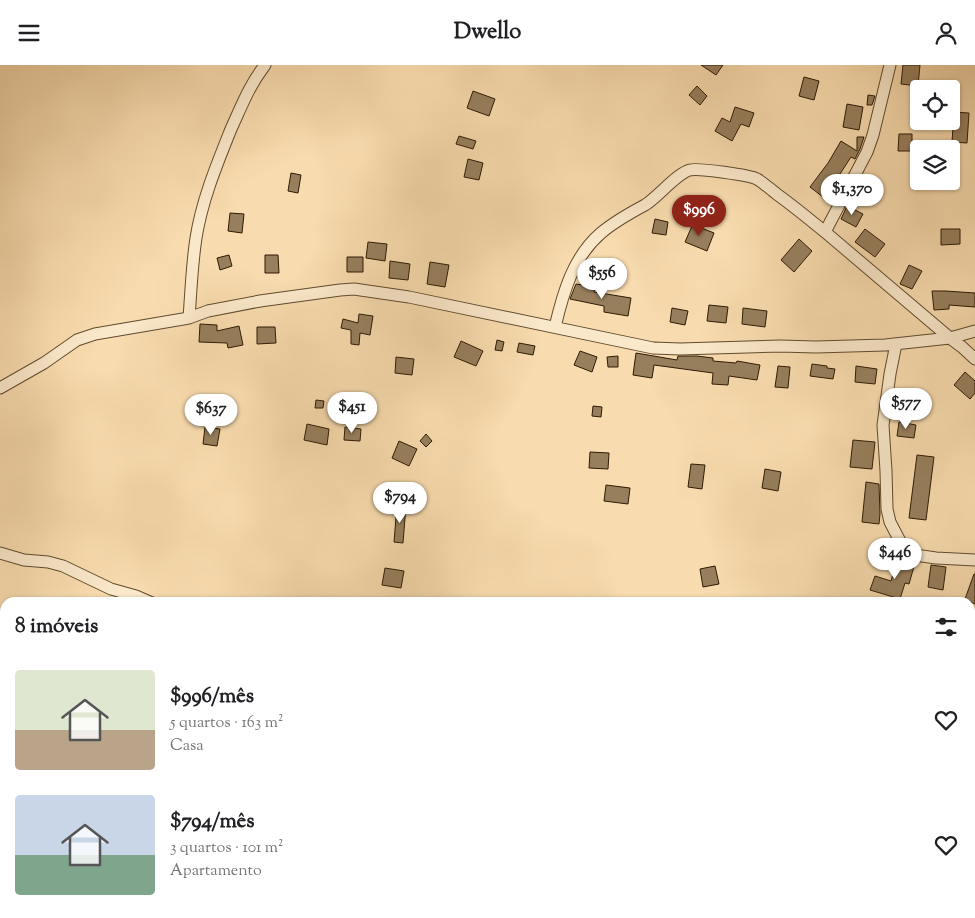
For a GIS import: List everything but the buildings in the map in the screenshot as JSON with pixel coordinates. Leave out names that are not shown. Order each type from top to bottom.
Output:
[{"type":"street","points":[[190,317],[193,261],[200,215],[221,153],[248,89],[265,65]]},
{"type":"street","points":[[825,232],[867,153],[890,65]]},
{"type":"street","points":[[555,327],[568,281],[593,240],[606,229],[654,199],[681,175],[694,169],[754,178],[804,214],[975,359]]},
{"type":"street","points":[[0,388],[84,337],[190,317],[208,311],[260,301],[354,289],[409,297],[597,337],[662,348],[860,346],[950,338],[975,331]]},
{"type":"street","points":[[896,344],[883,425],[887,509],[890,522],[901,543],[915,555],[975,560]]},
{"type":"street","points":[[0,553],[24,560],[48,562],[63,566],[111,589],[138,597]]}]
